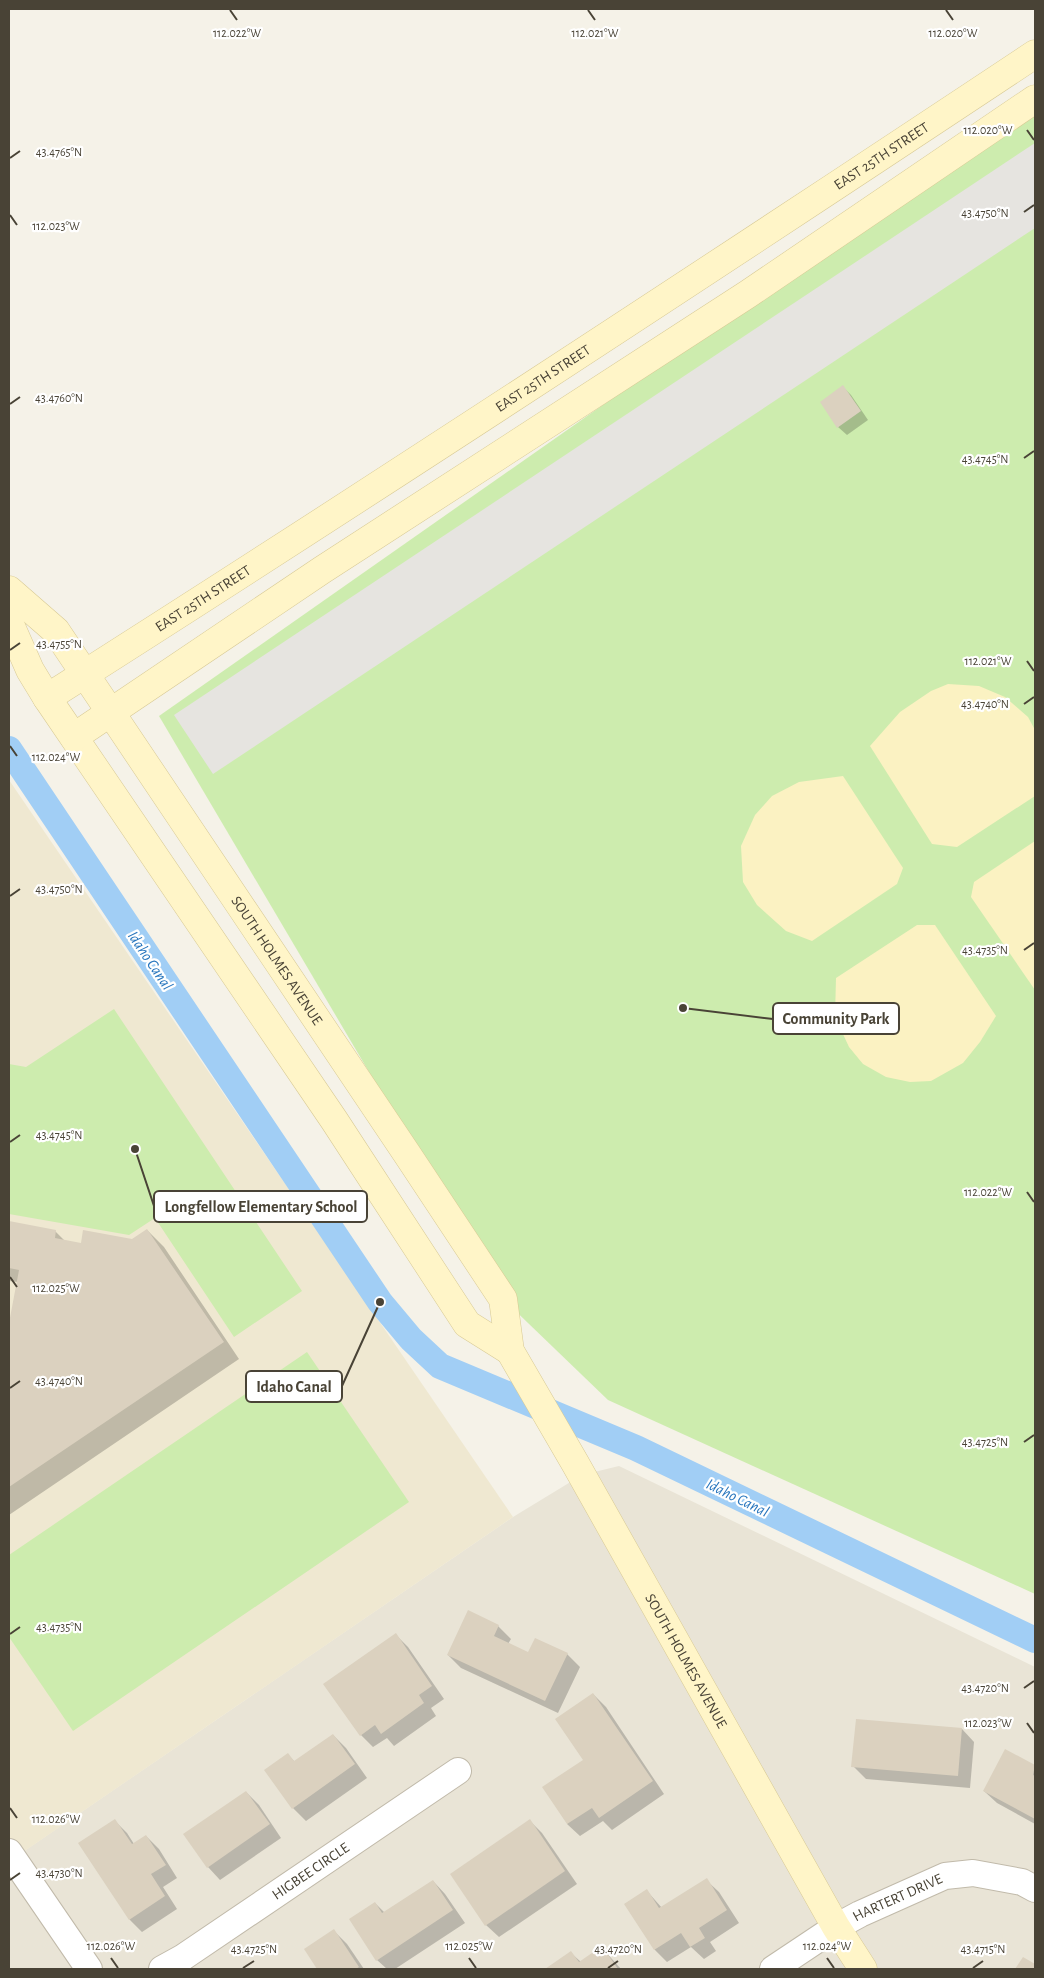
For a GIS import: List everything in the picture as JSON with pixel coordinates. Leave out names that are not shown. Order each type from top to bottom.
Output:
[{"type":"main road","name":"EAST 25TH STREET","points":[[47,698],[287,546],[1035,54]]},
{"type":"main road","points":[[74,737],[322,570],[748,294],[1035,99]]},
{"type":"main road","name":"SOUTH HOLMES AVENUE","points":[[9,590],[56,631],[408,1154],[503,1299],[510,1351],[836,1927],[863,1969]]},
{"type":"main road","name":"SOUTH HOLMES AVENUE","points":[[9,622],[30,670],[47,698],[334,1120],[467,1324],[510,1351]]},
{"type":"street","name":"HIGBEE CIRCLE","points":[[162,1969],[182,1958],[458,1771]]},
{"type":"street","points":[[9,1852],[90,1969]]},
{"type":"street","name":"HARTERT DRIVE","points":[[773,1969],[836,1927],[860,1914],[945,1876],[973,1873],[1022,1882],[1035,1889]]},
{"type":"shaded area","points":[[1035,143],[1035,228],[213,774],[174,715]]},
{"type":"shaded area","points":[[9,780],[513,1517],[13,1859],[9,1852]]},
{"type":"shaded area","points":[[619,1466],[1035,1667],[1035,1969],[9,1969],[9,1852],[14,1858],[513,1517],[582,1475]]},
{"type":"green space","points":[[1035,102],[1035,1594],[608,1400],[503,1299],[159,716]]},
{"type":"green space","points":[[114,1009],[302,1291],[234,1337],[155,1218],[129,1235],[9,1214],[9,1064],[26,1067]]},
{"type":"green space","points":[[307,1352],[409,1502],[73,1731],[9,1637],[9,1555]]},
{"type":"sand","points":[[948,684],[979,686],[1005,697],[1028,717],[1035,730],[1035,796],[957,847],[932,844],[870,746],[900,712],[931,691]]},
{"type":"sand","points":[[843,776],[903,868],[897,884],[812,941],[786,931],[757,905],[743,882],[741,846],[755,815],[772,796],[799,782]]},
{"type":"sand","points":[[1035,841],[1035,990],[971,897],[974,882]]},
{"type":"sand","points":[[917,925],[935,925],[996,1016],[980,1042],[963,1063],[931,1081],[910,1082],[886,1077],[863,1064],[849,1047],[835,1017],[836,978]]},
{"type":"building","points":[[843,385],[861,411],[837,428],[820,402]]},
{"type":"building","points":[[9,1221],[56,1230],[55,1238],[81,1243],[83,1230],[132,1239],[147,1229],[224,1342],[9,1487],[9,1323],[19,1270],[9,1268]]},
{"type":"building","points":[[468,1610],[499,1625],[494,1636],[528,1652],[535,1638],[568,1653],[545,1701],[447,1655]]},
{"type":"building","points":[[396,1633],[432,1686],[419,1695],[424,1703],[381,1734],[375,1725],[360,1736],[323,1684]]},
{"type":"building","points":[[593,1693],[653,1781],[599,1818],[592,1808],[567,1824],[542,1787],[583,1760],[555,1719]]},
{"type":"building","points":[[856,1719],[962,1728],[958,1776],[851,1767]]},
{"type":"building","points":[[333,1734],[355,1764],[292,1809],[264,1770],[288,1753],[294,1761]]},
{"type":"building","points":[[1005,1749],[1035,1765],[1033,1775],[1035,1776],[1035,1819],[983,1791]]},
{"type":"building","points":[[246,1791],[270,1824],[207,1868],[183,1834]]},
{"type":"building","points":[[115,1819],[132,1844],[146,1835],[166,1865],[151,1874],[165,1896],[129,1920],[78,1843]]},
{"type":"building","points":[[530,1819],[565,1871],[485,1926],[450,1874]]},
{"type":"building","points":[[707,1878],[727,1910],[699,1928],[705,1938],[690,1947],[681,1933],[654,1950],[624,1904],[647,1889],[659,1908]]},
{"type":"building","points":[[433,1880],[453,1910],[376,1961],[349,1919],[375,1902],[382,1913]]},
{"type":"building","points":[[334,1929],[359,1967],[356,1969],[317,1969],[304,1949]]},
{"type":"building","points":[[602,1946],[618,1969],[545,1969],[571,1951],[579,1962]]},
{"type":"building","points":[[1023,1957],[1035,1964],[1035,1969],[1015,1969]]},
{"type":"waterway","name":"Idaho Canal","points":[[9,749],[380,1302],[411,1339],[440,1366],[636,1448],[1035,1640]]},
{"type":"place","name":"Community Park","points":[[683,1008]]},
{"type":"place","name":"Longfellow Elementary School","points":[[135,1149]]},
{"type":"place","name":"Idaho Canal","points":[[380,1302]]}]
